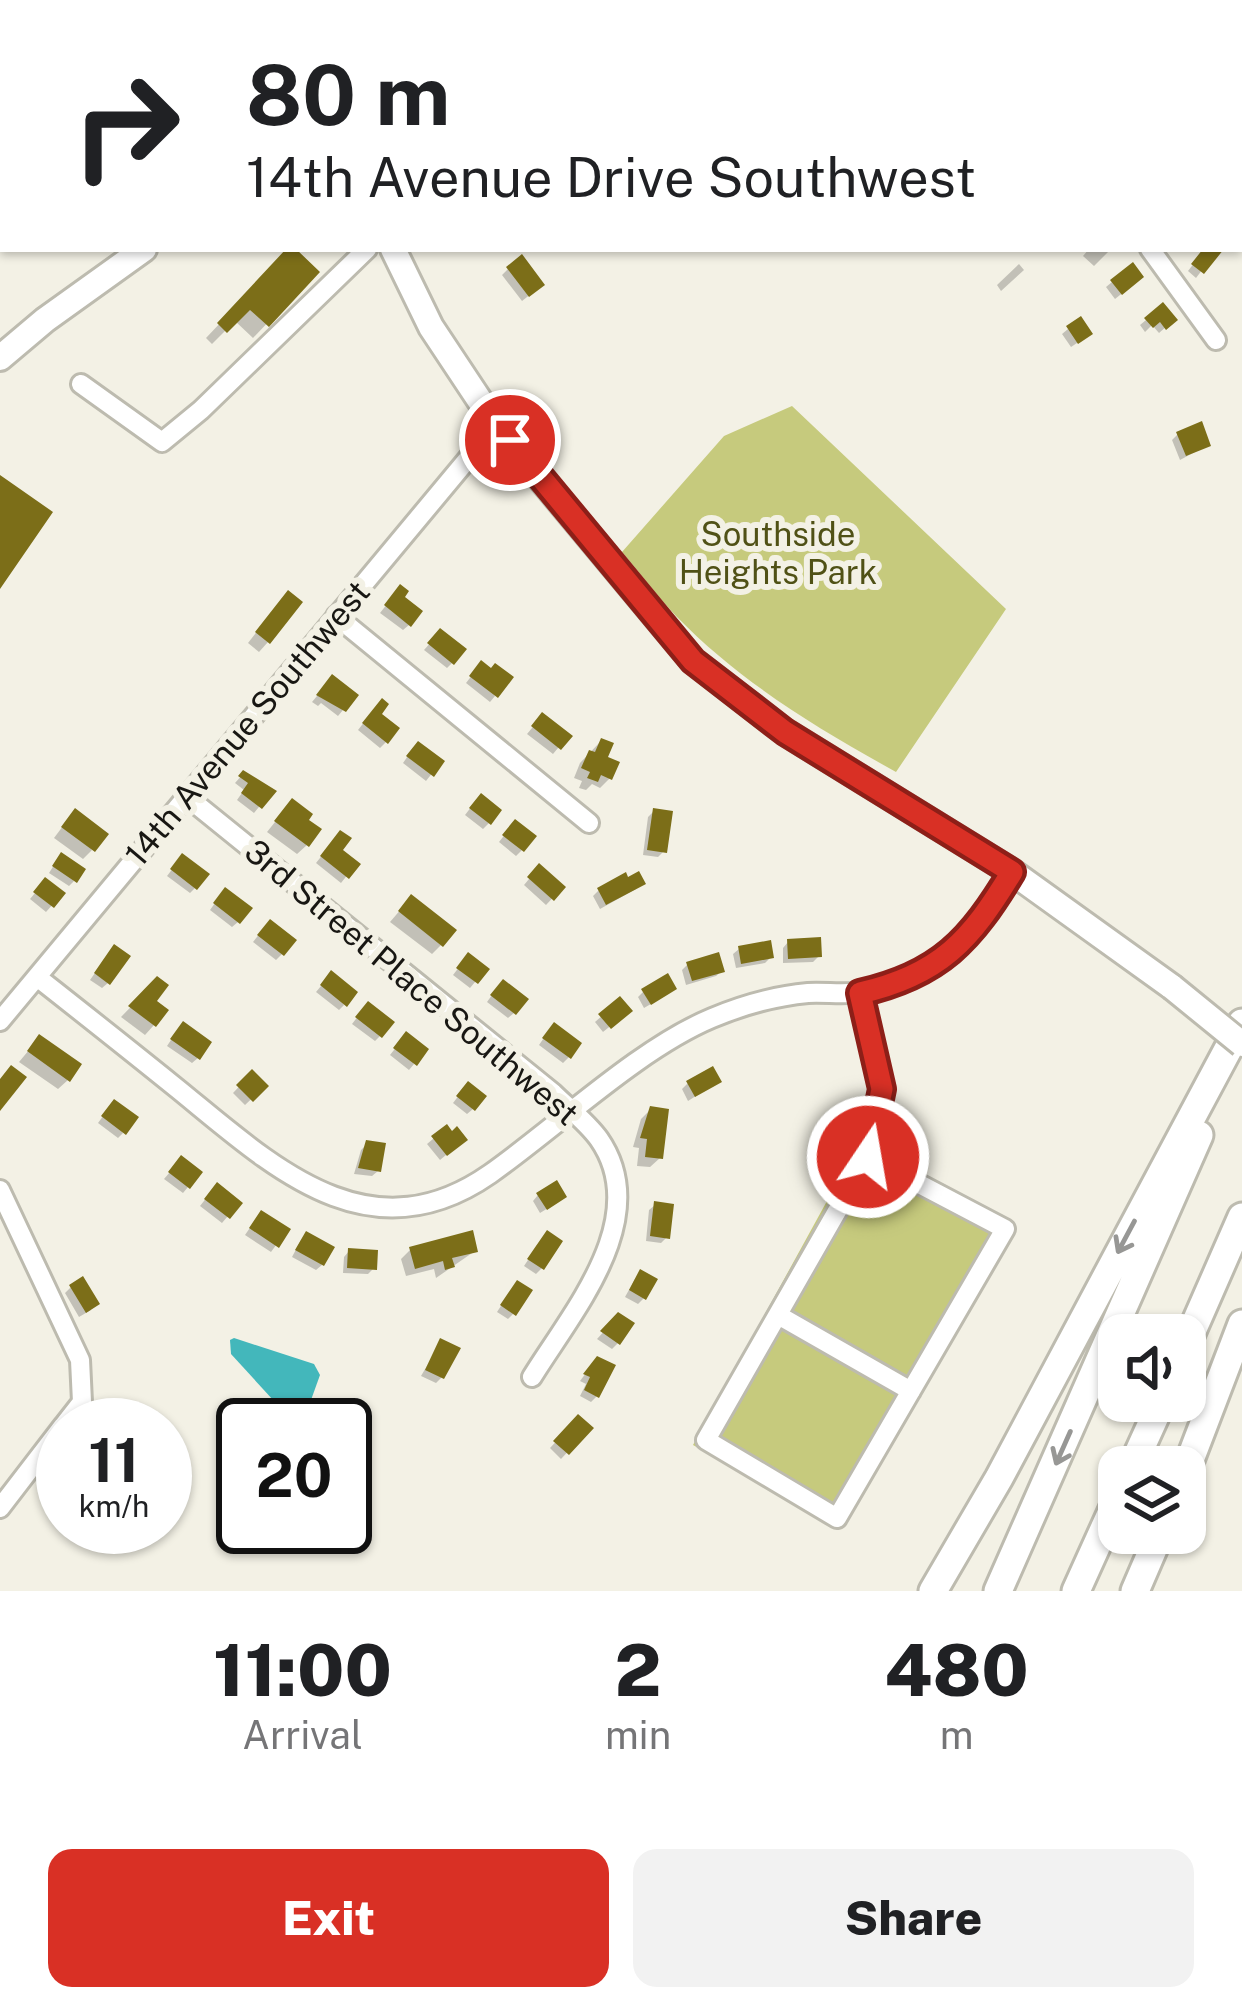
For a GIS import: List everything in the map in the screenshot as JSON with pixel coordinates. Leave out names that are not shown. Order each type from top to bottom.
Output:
[{"type":"highway","points":[[933,1591],[1242,1027]]},
{"type":"highway","points":[[998,1591],[1242,1027]]},
{"type":"highway","points":[[1199,1314],[1242,1217]]},
{"type":"highway","points":[[1195,1446],[1242,1324]]},
{"type":"highway","points":[[1076,1591],[1098,1542]]},
{"type":"highway","points":[[1135,1591],[1151,1554]]},
{"type":"main road","points":[[0,358],[140,252]]},
{"type":"main road","points":[[395,252],[440,342],[496,425],[693,661],[785,732],[1012,872],[1242,1044]]},
{"type":"street","points":[[82,384],[162,442],[364,252]]},
{"type":"street","points":[[1152,252],[1216,340]]},
{"type":"street","name":"14th Avenue Southwest","points":[[0,1021],[496,425]]},
{"type":"street","points":[[335,616],[589,823]]},
{"type":"street","name":"3rd Street Place Southwest","points":[[187,796],[598,1137],[617,1191],[615,1224],[604,1256],[532,1377]]},
{"type":"street","points":[[37,977],[271,1165],[312,1190],[370,1206],[416,1204],[447,1196],[486,1177],[667,1042],[713,1017],[780,997],[860,993],[914,978],[949,955],[978,925],[1012,872]]},
{"type":"street","points":[[860,993],[882,1089],[868,1157],[706,1440],[837,1518],[1006,1229],[868,1157]]},
{"type":"street","points":[[0,1190],[80,1360],[82,1398]]},
{"type":"street","points":[[778,1315],[911,1391]]},
{"type":"street","points":[[0,1508],[36,1461]]},
{"type":"green space","name":"Southside Heights Park","points":[[792,406],[1006,609],[896,772],[809,721],[726,662],[676,616],[622,552],[724,436]]},
{"type":"green space","points":[[855,1150],[995,1227],[833,1522],[693,1445]]},
{"type":"water","points":[[230,1340],[314,1364],[320,1375],[312,1398],[271,1398],[231,1354]]},
{"type":"building","points":[[283,252],[299,252],[320,272],[269,327],[250,310],[227,333],[217,323]]},
{"type":"building","points":[[1201,252],[1222,252],[1204,274],[1191,264]]},
{"type":"building","points":[[522,254],[545,285],[529,297],[506,267]]},
{"type":"building","points":[[1133,262],[1144,277],[1122,295],[1110,280]]},
{"type":"building","points":[[1163,302],[1178,320],[1166,330],[1160,322],[1153,328],[1144,318]]},
{"type":"building","points":[[1081,316],[1093,334],[1078,344],[1066,326]]},
{"type":"building","points":[[1202,421],[1211,446],[1186,456],[1176,432]]},
{"type":"building","points":[[0,475],[53,512],[0,589]]},
{"type":"building","points":[[400,584],[409,591],[405,597],[423,611],[411,627],[384,605]]},
{"type":"building","points":[[288,590],[303,602],[270,644],[255,632]]},
{"type":"building","points":[[440,628],[467,649],[454,665],[427,643]]},
{"type":"building","points":[[481,660],[491,668],[495,663],[514,677],[498,698],[469,676]]},
{"type":"building","points":[[332,674],[359,695],[346,712],[316,695]]},
{"type":"building","points":[[382,698],[389,704],[382,714],[400,728],[388,744],[362,723]]},
{"type":"building","points":[[542,712],[573,736],[561,750],[531,726]]},
{"type":"building","points":[[601,738],[614,743],[608,757],[620,762],[612,780],[601,775],[598,782],[587,778],[590,772],[581,768]]},
{"type":"building","points":[[418,741],[445,761],[434,777],[406,756]]},
{"type":"building","points":[[243,770],[277,791],[262,809],[241,793],[248,783],[238,776]]},
{"type":"building","points":[[481,793],[502,810],[491,825],[469,808]]},
{"type":"building","points":[[292,798],[313,814],[309,820],[322,829],[309,847],[274,821]]},
{"type":"building","points":[[75,808],[109,834],[95,852],[61,827]]},
{"type":"building","points":[[653,808],[673,811],[667,853],[647,850]]},
{"type":"building","points":[[515,819],[537,836],[524,852],[502,835]]},
{"type":"building","points":[[340,830],[352,838],[343,850],[361,864],[349,879],[320,856]]},
{"type":"building","points":[[61,852],[86,869],[77,883],[52,866]]},
{"type":"building","points":[[182,853],[210,874],[197,890],[170,869]]},
{"type":"building","points":[[539,863],[566,887],[554,901],[527,877]]},
{"type":"building","points":[[639,871],[646,884],[606,905],[597,888],[626,872],[628,877]]},
{"type":"building","points":[[45,877],[66,893],[54,908],[33,892]]},
{"type":"building","points":[[225,887],[253,908],[240,924],[213,903]]},
{"type":"building","points":[[411,894],[457,930],[443,947],[398,911]]},
{"type":"building","points":[[270,919],[297,940],[284,956],[257,935]]},
{"type":"building","points":[[821,937],[822,957],[788,959],[787,939]]},
{"type":"building","points":[[771,940],[774,958],[741,964],[738,946]]},
{"type":"building","points":[[114,944],[131,956],[110,985],[94,973]]},
{"type":"building","points":[[468,952],[490,969],[478,984],[456,968]]},
{"type":"building","points":[[719,952],[725,972],[692,981],[686,962]]},
{"type":"building","points":[[331,970],[358,992],[347,1007],[320,985]]},
{"type":"building","points":[[668,973],[677,989],[651,1005],[641,989]]},
{"type":"building","points":[[157,976],[169,985],[157,1001],[169,1010],[156,1027],[128,1006]]},
{"type":"building","points":[[503,979],[529,999],[516,1015],[490,995]]},
{"type":"building","points":[[620,996],[633,1011],[611,1029],[598,1014]]},
{"type":"building","points":[[368,1001],[395,1022],[382,1038],[355,1017]]},
{"type":"building","points":[[183,1021],[212,1042],[200,1060],[170,1039]]},
{"type":"building","points":[[554,1022],[582,1043],[571,1059],[542,1038]]},
{"type":"building","points":[[406,1031],[429,1049],[417,1066],[393,1048]]},
{"type":"building","points":[[39,1034],[82,1064],[70,1082],[27,1051]]},
{"type":"building","points":[[11,1065],[27,1077],[0,1111],[0,1079]]},
{"type":"building","points":[[713,1066],[722,1082],[695,1097],[686,1081]]},
{"type":"building","points":[[252,1069],[269,1086],[253,1102],[236,1085]]},
{"type":"building","points":[[468,1081],[487,1096],[475,1111],[456,1096]]},
{"type":"building","points":[[114,1099],[139,1117],[126,1135],[101,1116]]},
{"type":"building","points":[[650,1106],[669,1109],[663,1159],[645,1157],[647,1139],[640,1138]]},
{"type":"building","points":[[447,1124],[452,1131],[457,1126],[468,1140],[447,1156],[431,1136]]},
{"type":"building","points":[[366,1140],[386,1143],[381,1172],[358,1168]]},
{"type":"building","points":[[181,1155],[203,1172],[190,1189],[168,1172]]},
{"type":"building","points":[[557,1180],[567,1197],[547,1210],[536,1193]]},
{"type":"building","points":[[217,1182],[243,1203],[230,1219],[204,1199]]},
{"type":"building","points":[[654,1201],[674,1204],[670,1239],[650,1236]]},
{"type":"building","points":[[261,1210],[291,1229],[279,1248],[249,1228]]},
{"type":"building","points":[[473,1230],[478,1252],[452,1258],[455,1267],[445,1270],[443,1261],[415,1269],[409,1247]]},
{"type":"building","points":[[547,1230],[563,1241],[544,1270],[527,1259]]},
{"type":"building","points":[[306,1231],[335,1247],[324,1266],[295,1250]]},
{"type":"building","points":[[348,1248],[378,1250],[377,1270],[347,1268]]},
{"type":"building","points":[[640,1269],[658,1279],[646,1300],[629,1290]]},
{"type":"building","points":[[83,1276],[100,1304],[86,1313],[69,1285]]},
{"type":"building","points":[[517,1280],[533,1290],[516,1316],[500,1305]]},
{"type":"building","points":[[618,1312],[635,1323],[620,1345],[600,1331]]},
{"type":"building","points":[[440,1338],[461,1348],[444,1379],[425,1370]]},
{"type":"building","points":[[597,1356],[616,1365],[599,1398],[584,1390],[590,1377],[583,1374]]},
{"type":"building","points":[[578,1414],[594,1428],[569,1455],[553,1441]]},
{"type":"route","points":[[510,440],[693,661],[785,732],[1012,872],[978,925],[949,955],[914,978],[860,993],[882,1089],[868,1157]]}]
